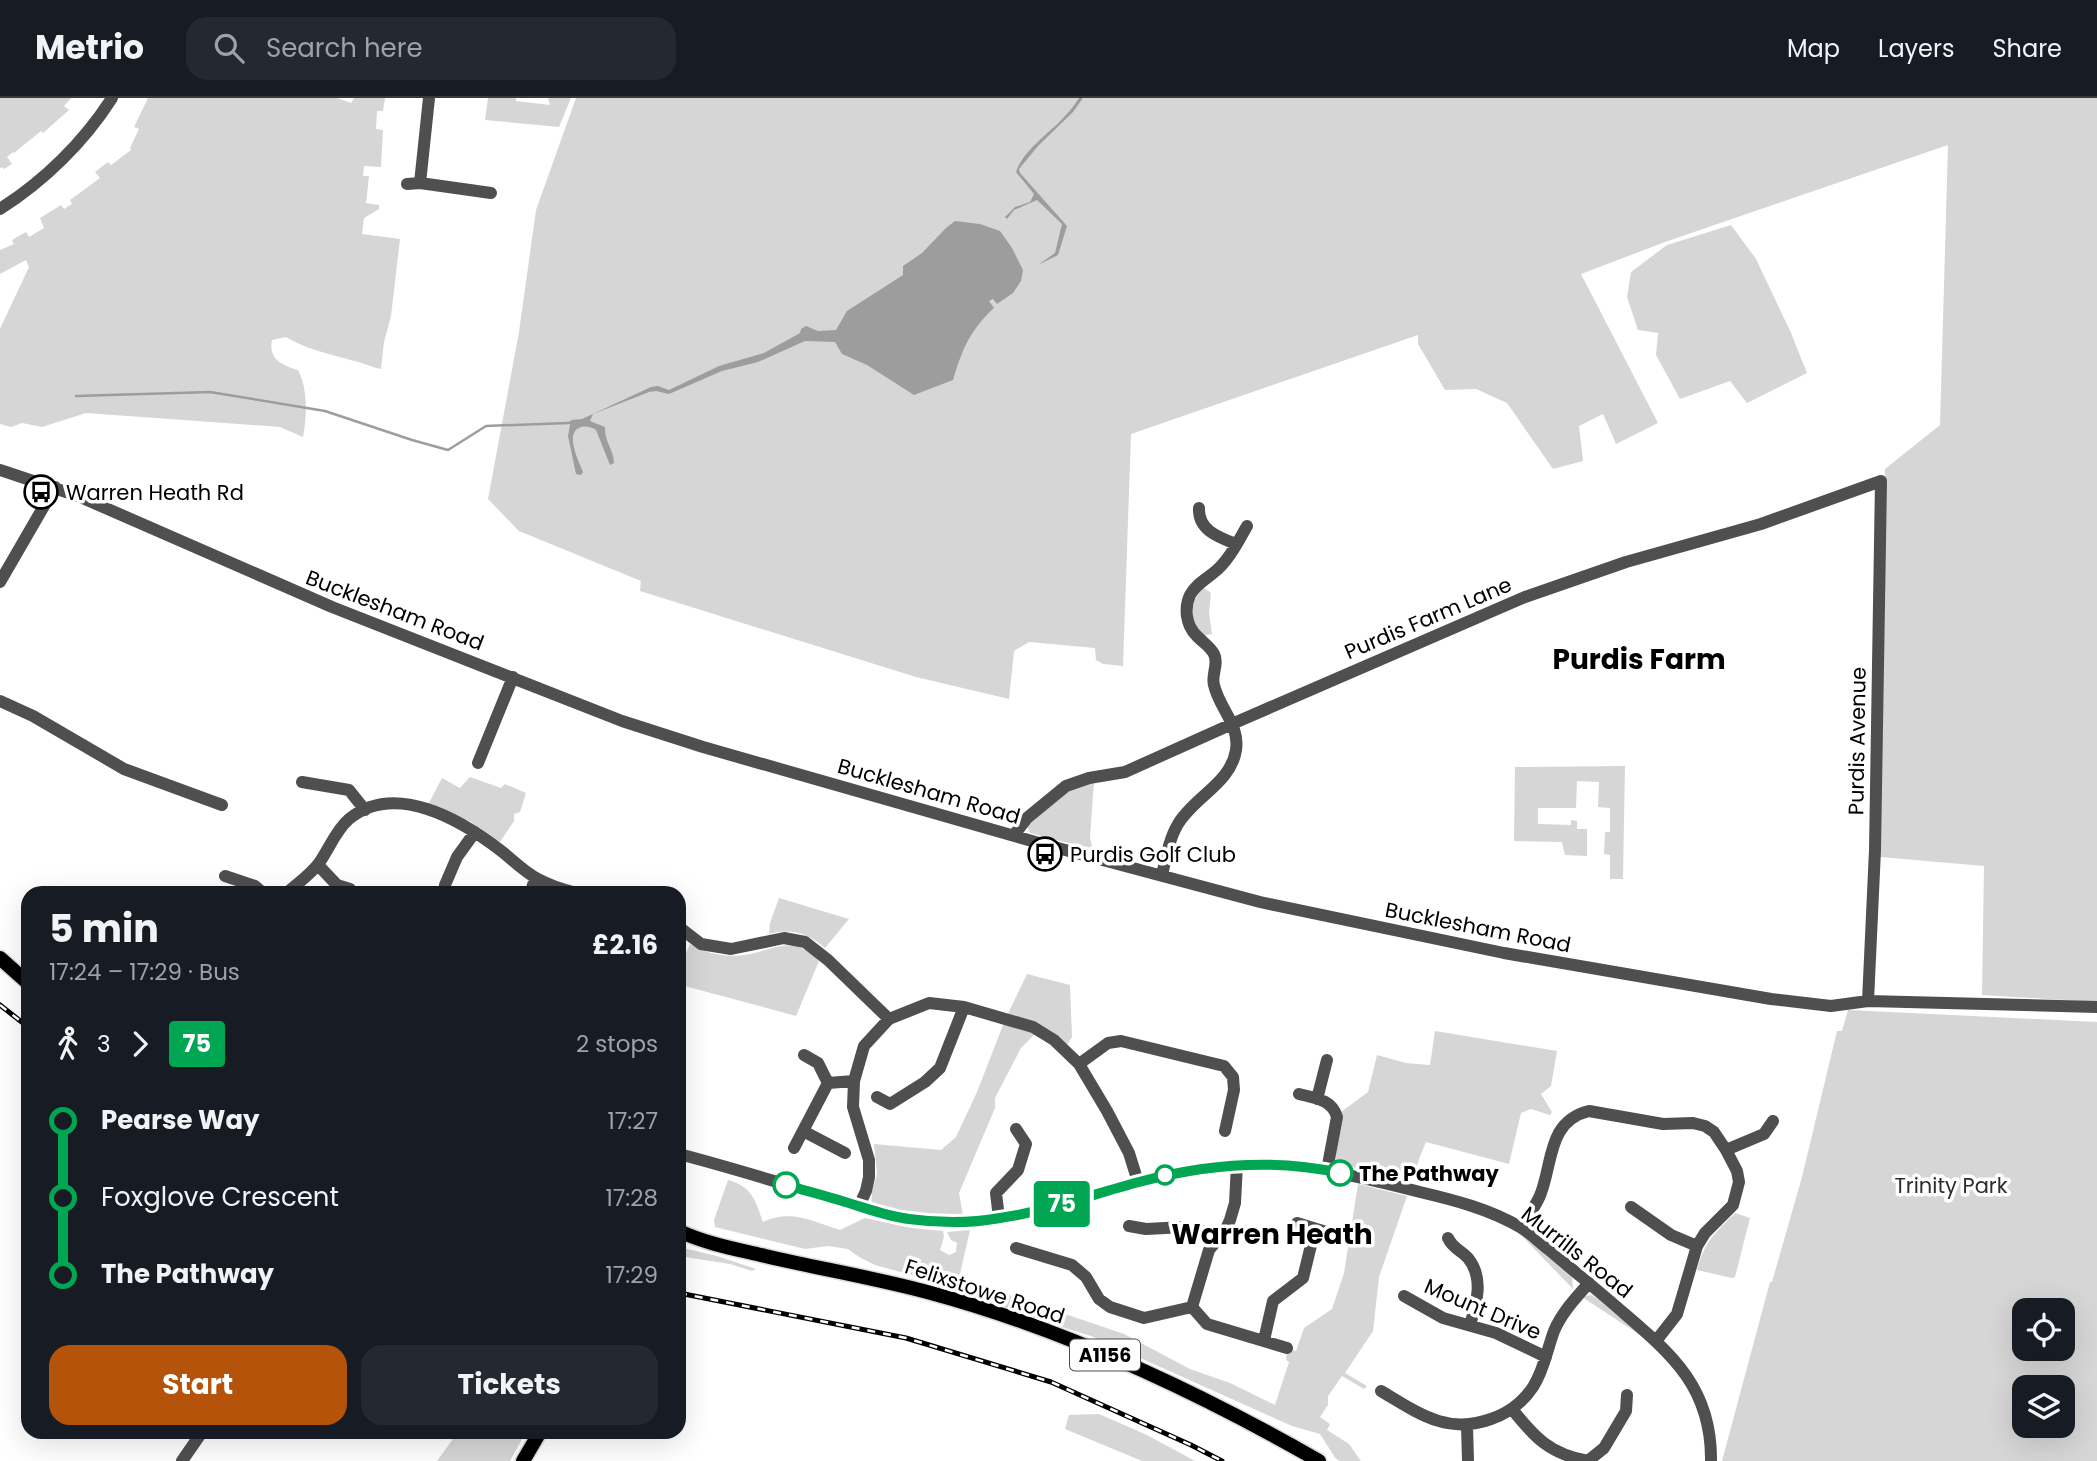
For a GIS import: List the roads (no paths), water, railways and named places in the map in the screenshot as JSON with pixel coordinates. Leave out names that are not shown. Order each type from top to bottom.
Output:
[{"type":"main road","points":[[0,958],[21,977]]},
{"type":"main road","name":"Felixstowe Road","points":[[686,1236],[905,1287],[1010,1317],[1138,1368],[1258,1426],[1319,1461]]},
{"type":"main road","points":[[523,1461],[536,1439]]},
{"type":"street","points":[[0,209],[24,192],[69,152],[92,127],[112,98]]},
{"type":"street","points":[[429,98],[414,184],[491,193]]},
{"type":"street","name":"Bucklesham Road","points":[[0,470],[78,496],[320,602],[645,729],[1014,835],[1260,902],[1517,956],[1770,999],[1831,1006],[1868,1001],[2097,1007]]},
{"type":"street","name":"Purdis Farm Lane","points":[[1014,835],[1027,818],[1066,786],[1089,778],[1125,772],[1525,597],[1626,562],[1762,524],[1881,481]]},
{"type":"street","name":"Purdis Avenue","points":[[1868,1001],[1875,850],[1881,481]]},
{"type":"street","points":[[0,582],[55,487]]},
{"type":"street","points":[[1199,508],[1199,519],[1207,530],[1236,544]]},
{"type":"street","points":[[1162,875],[1177,824],[1227,772],[1237,746],[1232,724],[1213,684],[1216,659],[1213,652],[1190,628],[1187,608],[1195,587],[1227,559],[1247,526]]},
{"type":"street","points":[[478,763],[513,677]]},
{"type":"street","points":[[0,701],[33,716],[124,769],[222,804]]},
{"type":"street","points":[[302,782],[349,790],[365,810]]},
{"type":"street","points":[[295,886],[318,865],[349,819],[382,804],[396,803],[433,811],[475,832],[536,878],[553,886]]},
{"type":"street","points":[[444,886],[457,857],[475,832]]},
{"type":"street","points":[[318,865],[340,886]]},
{"type":"street","points":[[225,876],[255,886]]},
{"type":"street","points":[[533,886],[536,878]]},
{"type":"street","points":[[686,932],[701,944],[731,949],[784,938],[805,942],[889,1019]]},
{"type":"street","points":[[859,1206],[870,1177],[869,1160],[853,1107],[854,1081],[864,1046],[889,1019],[929,1003],[964,1007],[1033,1027],[1054,1040],[1079,1063],[1129,1153],[1138,1182]]},
{"type":"street","points":[[877,1097],[890,1104],[925,1082],[940,1068],[964,1007]]},
{"type":"street","points":[[1079,1063],[1108,1043],[1121,1041],[1224,1066],[1233,1077],[1234,1090],[1225,1131]]},
{"type":"street","points":[[804,1055],[818,1063],[828,1083]]},
{"type":"street","points":[[1317,1099],[1326,1060]]},
{"type":"street","points":[[828,1083],[854,1081]]},
{"type":"street","points":[[794,1148],[828,1083]]},
{"type":"street","points":[[1298,1094],[1330,1104],[1335,1110],[1337,1116],[1327,1170]]},
{"type":"street","points":[[1522,1228],[1540,1195],[1562,1126],[1580,1114],[1589,1111],[1663,1124],[1693,1123],[1714,1132],[1737,1171],[1737,1194],[1733,1205],[1705,1233],[1697,1246],[1677,1314],[1656,1341]]},
{"type":"street","points":[[1726,1150],[1764,1134],[1773,1121]]},
{"type":"street","points":[[999,1219],[996,1193],[1018,1170],[1026,1144],[1016,1129]]},
{"type":"street","points":[[803,1131],[845,1153]]},
{"type":"street","name":"Murrills Road","points":[[686,1156],[909,1219],[999,1219],[1179,1172],[1237,1164],[1273,1164],[1327,1170],[1465,1203],[1522,1228],[1672,1356],[1697,1394],[1709,1431],[1710,1461]]},
{"type":"street","points":[[1192,1307],[1209,1250],[1225,1231],[1230,1220],[1237,1164]]},
{"type":"street","points":[[1631,1207],[1671,1235],[1697,1246]]},
{"type":"street","points":[[1297,1223],[1335,1235]]},
{"type":"street","points":[[1129,1226],[1146,1229],[1185,1227],[1202,1231],[1216,1240]]},
{"type":"street","points":[[1264,1340],[1273,1301],[1303,1278],[1315,1229]]},
{"type":"street","points":[[1448,1238],[1452,1247],[1467,1256],[1478,1275],[1477,1302],[1470,1325]]},
{"type":"street","points":[[1016,1248],[1072,1265],[1086,1277],[1099,1299],[1121,1311],[1144,1318],[1192,1307]]},
{"type":"street","points":[[1381,1391],[1421,1415],[1444,1423],[1467,1426],[1513,1409],[1534,1385],[1562,1314],[1589,1283]]},
{"type":"street","name":"Mount Drive","points":[[1404,1296],[1443,1318],[1496,1333],[1546,1357]]},
{"type":"street","points":[[1192,1307],[1207,1324],[1287,1348]]},
{"type":"street","points":[[1513,1409],[1540,1442],[1573,1458],[1588,1461],[1604,1448],[1626,1411],[1627,1395]]},
{"type":"street","points":[[1467,1426],[1468,1461]]},
{"type":"street","points":[[182,1461],[197,1439]]},
{"type":"waterway","points":[[76,396],[210,392],[325,411],[448,450],[486,426],[568,423]]},
{"type":"railway","points":[[0,1005],[21,1022]]},
{"type":"railway","points":[[686,1294],[906,1338],[1051,1382],[1222,1461]]},
{"type":"place","name":"Warren Heath Rd","points":[[41,492]]},
{"type":"place","name":"Purdis Golf Club","points":[[1045,854]]},
{"type":"place","name":"The Pathway","points":[[1340,1173]]},
{"type":"district","name":"Purdis Farm","points":[[1639,659]]},
{"type":"district","name":"Warren Heath","points":[[1272,1234]]},
{"type":"park label","name":"Trinity Park","points":[[1951,1185]]}]
